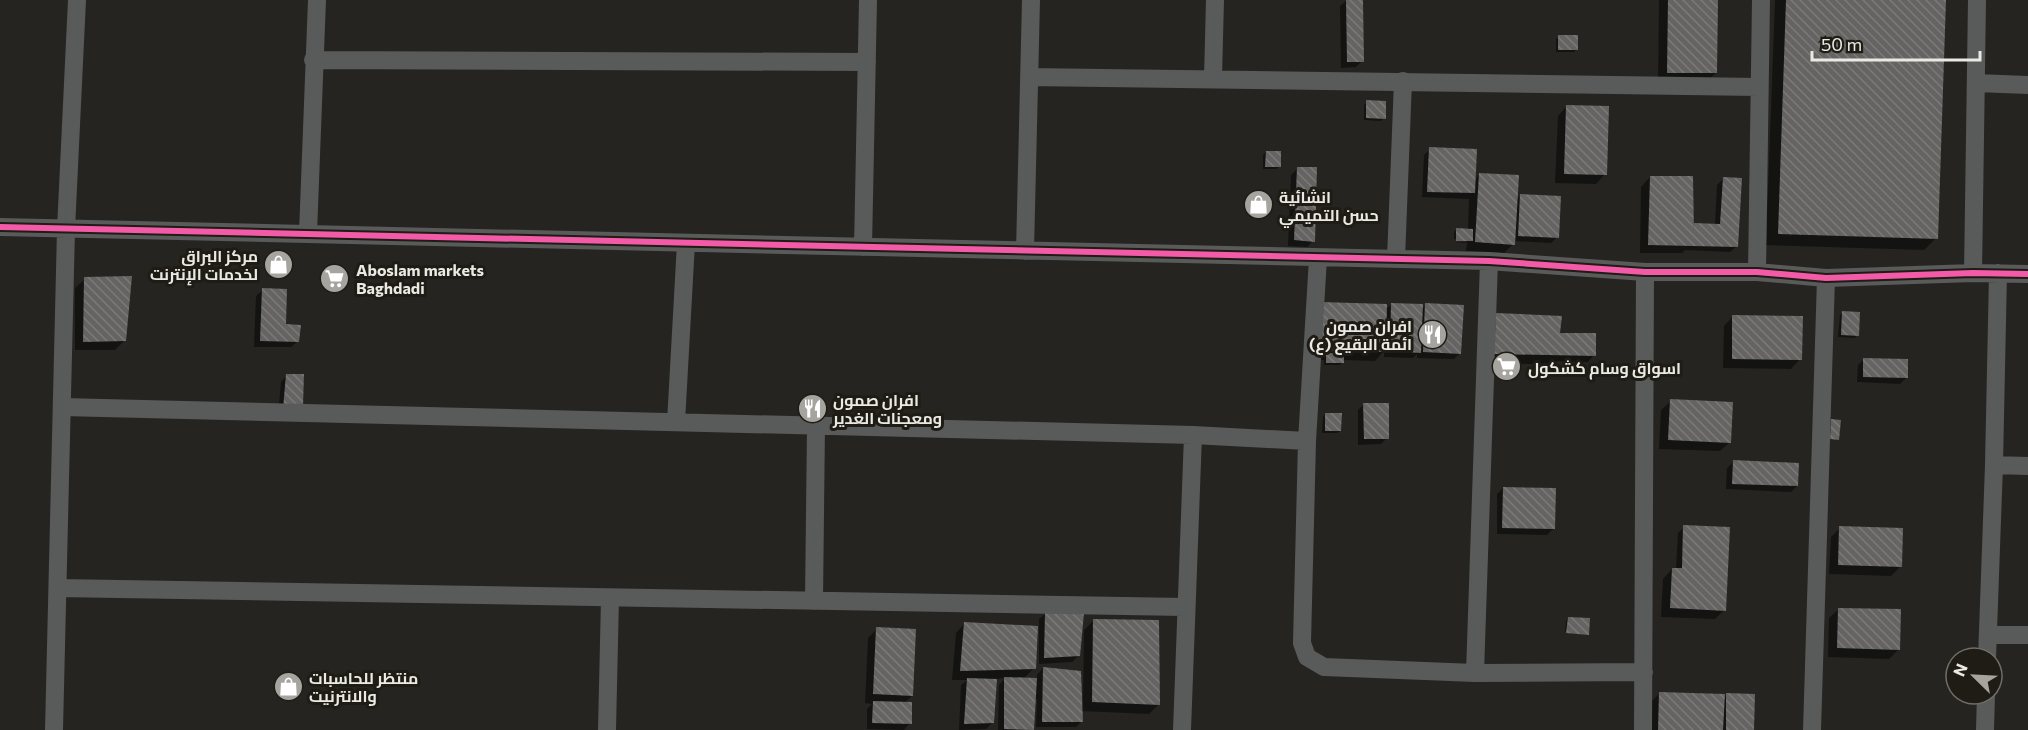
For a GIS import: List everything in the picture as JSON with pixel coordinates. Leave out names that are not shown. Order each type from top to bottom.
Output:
[{"type":"street","points":[[54,730],[66,229],[78,0]]},
{"type":"street","points":[[308,233],[316,0]]},
{"type":"street","points":[[863,248],[868,0]]},
{"type":"street","points":[[1025,251],[1030,0]]},
{"type":"street","points":[[1213,78],[1215,0]]},
{"type":"street","points":[[1757,272],[1761,0]]},
{"type":"street","points":[[1973,273],[1977,0]]},
{"type":"street","points":[[313,60],[867,62]]},
{"type":"street","points":[[1029,77],[1759,87]]},
{"type":"street","points":[[1396,260],[1403,81]]},
{"type":"street","points":[[1976,83],[2028,85]]},
{"type":"street","points":[[0,227],[1489,261],[1645,272],[1757,272],[1826,278],[1973,273],[2028,274]]},
{"type":"street","points":[[676,422],[686,243]]},
{"type":"street","points":[[1318,258],[1307,441],[1302,643],[1307,657],[1324,668],[1475,674],[1644,672]]},
{"type":"street","points":[[1475,674],[1489,261]]},
{"type":"street","points":[[1644,730],[1645,272]]},
{"type":"street","points":[[1988,646],[1998,273]]},
{"type":"street","points":[[1812,730],[1826,278]]},
{"type":"street","points":[[62,407],[1193,435],[1307,441]]},
{"type":"street","points":[[814,601],[816,426]]},
{"type":"street","points":[[1182,730],[1193,435]]},
{"type":"street","points":[[1994,465],[2028,466]]},
{"type":"street","points":[[58,588],[1185,608]]},
{"type":"street","points":[[607,730],[610,597]]},
{"type":"street","points":[[1988,635],[2028,635]]},
{"type":"street","points":[[1985,730],[1986,706]]},
{"type":"building","points":[[1346,0],[1363,0],[1364,62],[1347,62]]},
{"type":"building","points":[[1668,0],[1718,0],[1717,73],[1667,73]]},
{"type":"building","points":[[1786,0],[1946,0],[1938,239],[1778,234]]},
{"type":"building","points":[[1558,35],[1578,35],[1578,50],[1558,50]]},
{"type":"building","points":[[1366,100],[1386,101],[1386,119],[1366,118]]},
{"type":"building","points":[[1566,105],[1609,106],[1607,175],[1564,174]]},
{"type":"building","points":[[1429,147],[1477,149],[1475,193],[1427,192]]},
{"type":"building","points":[[1266,151],[1281,151],[1281,167],[1265,167]]},
{"type":"building","points":[[1297,167],[1317,167],[1315,242],[1294,240]]},
{"type":"building","points":[[1479,173],[1519,175],[1515,245],[1475,242]]},
{"type":"building","points":[[1650,176],[1693,176],[1694,233],[1694,223],[1720,224],[1723,177],[1742,178],[1738,247],[1648,245]]},
{"type":"building","points":[[1520,194],[1561,196],[1559,238],[1518,236]]},
{"type":"building","points":[[1456,228],[1473,229],[1473,241],[1456,241]]},
{"type":"building","points":[[132,276],[126,341],[83,342],[84,277]]},
{"type":"building","points":[[262,288],[287,289],[286,324],[301,325],[299,342],[260,341]]},
{"type":"building","points":[[1321,302],[1387,304],[1386,352],[1320,351]]},
{"type":"building","points":[[1391,303],[1423,304],[1421,353],[1390,351]]},
{"type":"building","points":[[1425,303],[1464,305],[1461,354],[1423,352]]},
{"type":"building","points":[[1842,311],[1860,312],[1859,336],[1841,335]]},
{"type":"building","points":[[1496,313],[1562,316],[1560,333],[1596,333],[1596,356],[1494,354]]},
{"type":"building","points":[[1732,315],[1803,316],[1802,360],[1732,359]]},
{"type":"building","points":[[1326,353],[1344,353],[1344,363],[1326,363]]},
{"type":"building","points":[[1863,358],[1908,359],[1908,378],[1863,377]]},
{"type":"building","points":[[286,374],[304,374],[303,406],[283,409]]},
{"type":"building","points":[[1670,399],[1733,402],[1731,443],[1668,440]]},
{"type":"building","points":[[1363,403],[1389,403],[1389,439],[1364,439]]},
{"type":"building","points":[[1325,413],[1342,413],[1341,431],[1325,431]]},
{"type":"building","points":[[1831,419],[1841,420],[1839,440],[1830,439]]},
{"type":"building","points":[[1733,460],[1799,463],[1798,486],[1732,484]]},
{"type":"building","points":[[1503,487],[1556,488],[1555,529],[1502,528]]},
{"type":"building","points":[[1683,525],[1730,527],[1726,611],[1670,608],[1672,568],[1682,568]]},
{"type":"building","points":[[1839,526],[1903,528],[1902,567],[1838,565]]},
{"type":"building","points":[[1838,608],[1901,609],[1900,650],[1837,648]]},
{"type":"building","points":[[1045,612],[1084,613],[1080,656],[1044,658]]},
{"type":"building","points":[[1568,617],[1590,618],[1589,635],[1566,633]]},
{"type":"building","points":[[1093,619],[1159,620],[1160,705],[1092,702]]},
{"type":"building","points":[[964,622],[1038,626],[1036,669],[960,671]]},
{"type":"building","points":[[876,627],[916,629],[913,696],[873,694]]},
{"type":"building","points":[[1043,667],[1081,671],[1083,722],[1042,722]]},
{"type":"building","points":[[1004,677],[1037,678],[1034,730],[1004,729]]},
{"type":"building","points":[[967,678],[997,679],[994,723],[964,724]]},
{"type":"building","points":[[1659,692],[1725,694],[1723,730],[1658,730]]},
{"type":"building","points":[[1726,693],[1755,694],[1754,730],[1726,730]]},
{"type":"building","points":[[873,701],[912,702],[912,724],[872,723]]},
{"type":"cycle path","points":[[0,227],[1489,261],[1645,272],[1757,272],[1826,278],[1973,273],[2028,274]]},
{"type":"place","name":"انشائية حسن التميمي","points":[[1258,205]]},
{"type":"place","name":"مركز البراق لخدمات الإنترنت","points":[[279,264]]},
{"type":"place","name":"Aboslam markets Baghdadi","points":[[335,278]]},
{"type":"place","name":"افران صمون ائمة البقيع (ع)","points":[[1433,334]]},
{"type":"place","name":"اسواق وسام كشكول","points":[[1507,367]]},
{"type":"place","name":"افران صمون ومعجنات الغدير","points":[[812,408]]},
{"type":"place","name":"منتظر للحاسبات والانترنيت","points":[[288,686]]}]
